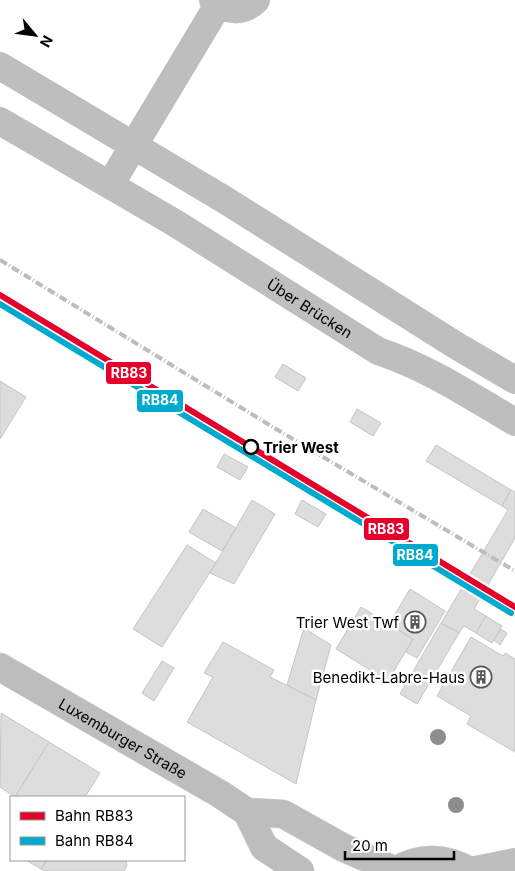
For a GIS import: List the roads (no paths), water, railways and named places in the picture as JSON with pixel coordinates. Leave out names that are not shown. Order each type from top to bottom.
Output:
[{"type":"main road","name":"Luxemburger Straße","points":[[0,667],[201,783],[247,812],[283,814],[344,848],[396,871]]},
{"type":"main road","points":[[247,812],[264,847],[300,871]]},
{"type":"main road","points":[[396,871],[407,864],[432,860],[458,865],[470,871]]},
{"type":"street","points":[[110,185],[216,3],[225,9],[235,10],[268,2]]},
{"type":"street","points":[[0,66],[225,200],[457,346],[515,380]]},
{"type":"street","name":"Über Brücken","points":[[0,121],[175,223],[378,351],[407,361],[441,378],[515,422]]},
{"type":"street","points":[[470,871],[515,862]]},
{"type":"railway","points":[[0,260],[276,429],[515,571]]},
{"type":"rail line","name":"RB83","points":[[0,295],[515,607]]},
{"type":"rail line","name":"RB84","points":[[0,304],[511,613]]},
{"type":"place","name":"Trier West","points":[[251,447]]},
{"type":"place","name":"Trier West Twf","points":[[415,622]]},
{"type":"place","name":"Benedikt-Labre-Haus","points":[[481,677]]}]
